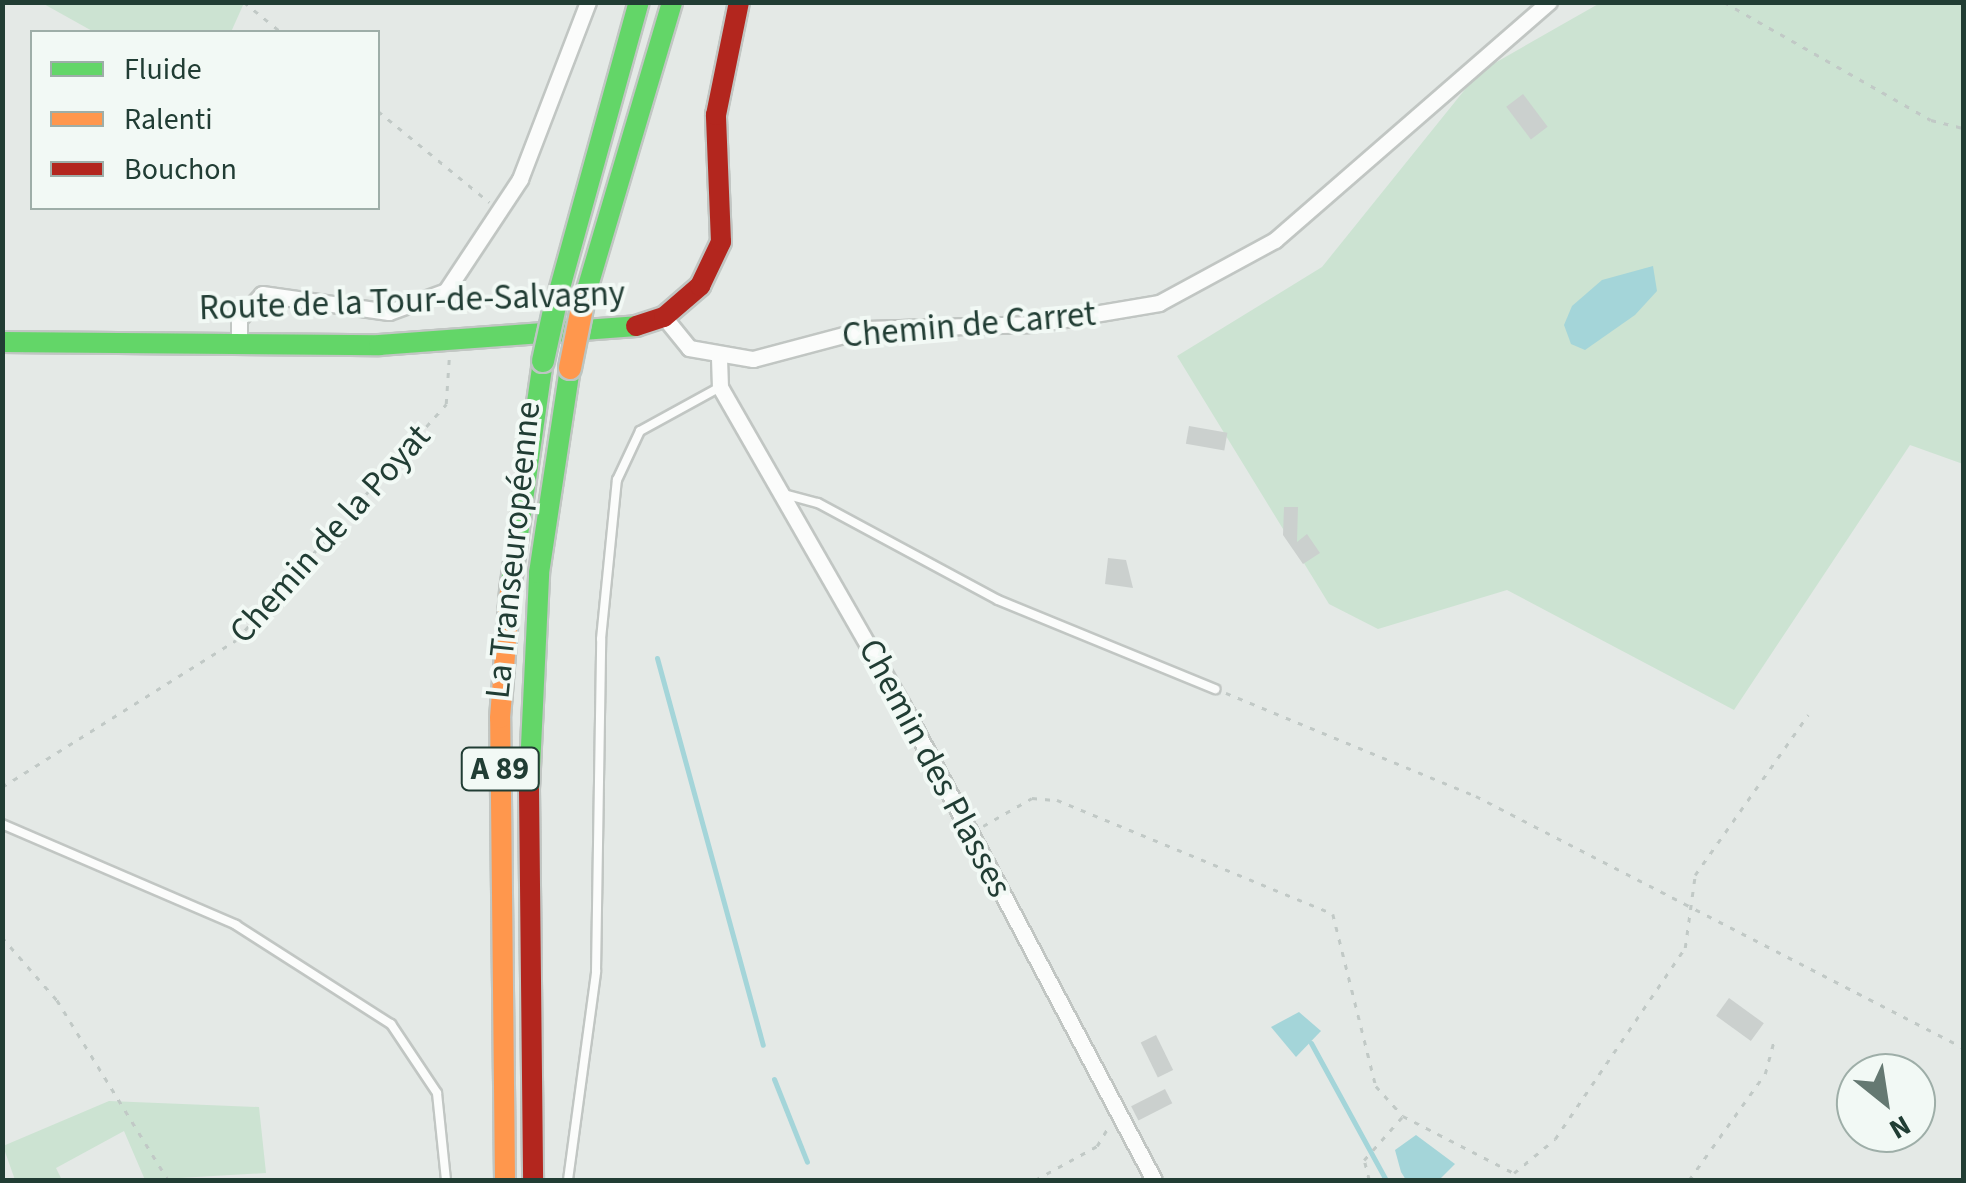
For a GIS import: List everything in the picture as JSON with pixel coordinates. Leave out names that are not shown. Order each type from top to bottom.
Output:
[{"type":"main road","name":"La Transeuropéenne","points":[[505,1180],[500,718],[515,520],[555,306],[639,2]]},
{"type":"main road","name":"La Transeuropéenne","points":[[533,1180],[528,745],[539,574],[582,303],[672,2]]},
{"type":"main road","name":"Route de la Tour-de-Salvagny","points":[[2,342],[239,346],[448,341],[611,333],[664,317],[700,286],[722,242],[716,115],[739,2]]},
{"type":"street","points":[[239,346],[239,319],[262,294],[364,311],[436,299],[502,214],[588,2]]},
{"type":"street","name":"Chemin de Carret","points":[[718,358],[753,360],[866,328],[1035,324],[1158,303],[1275,240],[1549,2]]},
{"type":"street","points":[[664,317],[690,348],[718,358]]},
{"type":"street","name":"Chemin des Plasses","points":[[718,358],[720,387],[784,494],[968,828],[1154,1180]]},
{"type":"lane","points":[[568,1180],[596,972],[600,639],[617,480],[640,431],[720,387]]},
{"type":"lane","points":[[784,494],[818,502],[998,600],[1216,689]]},
{"type":"lane","points":[[2,824],[236,925],[391,1024],[437,1093],[446,1180]]},
{"type":"path","points":[[244,2],[279,30]]},
{"type":"path","points":[[1724,2],[1931,120],[1964,128]]},
{"type":"path","points":[[380,113],[502,214]]},
{"type":"path","name":"Chemin de la Poyat","points":[[2,788],[236,640],[446,404],[448,341]]},
{"type":"path","points":[[1216,689],[1476,796],[1964,1048]]},
{"type":"path","points":[[968,828],[1032,798],[1057,800],[1333,914],[1364,1062],[1402,1116],[1523,1170],[1621,1046],[1685,948],[1694,909],[1695,876],[1808,715]]},
{"type":"path","points":[[2,937],[57,1000],[168,1180]]},
{"type":"path","points":[[1689,1180],[1765,1074],[1774,1040]]},
{"type":"path","points":[[1035,1180],[1097,1146],[1109,1129],[1101,1114]]},
{"type":"path","points":[[1368,1180],[1364,1160],[1402,1116]]},
{"type":"green space","points":[[42,3],[244,3],[232,30],[90,30]]},
{"type":"green space","points":[[1600,3],[1963,3],[1963,464],[1910,445],[1734,710],[1507,590],[1378,629],[1329,604],[1177,356],[1322,267],[1479,72]]},
{"type":"green space","points":[[109,1101],[259,1107],[266,1173],[145,1180],[124,1131],[56,1168],[62,1180],[15,1180],[3,1146]]},
{"type":"water","points":[[1653,266],[1657,291],[1635,315],[1585,350],[1571,344],[1564,325],[1572,306],[1602,280]]},
{"type":"water","points":[[1299,1012],[1321,1031],[1296,1057],[1271,1027]]},
{"type":"water","points":[[1416,1135],[1455,1164],[1439,1180],[1406,1180],[1401,1172],[1395,1150]]},
{"type":"building","points":[[1523,94],[1548,127],[1531,139],[1506,107]]},
{"type":"building","points":[[1189,426],[1227,433],[1224,450],[1186,444]]},
{"type":"building","points":[[1284,507],[1298,507],[1297,542],[1307,534],[1320,553],[1303,564],[1283,535]]},
{"type":"building","points":[[1108,558],[1126,560],[1133,588],[1105,584]]},
{"type":"building","points":[[1729,998],[1764,1023],[1751,1041],[1716,1016]]},
{"type":"building","points":[[1156,1035],[1173,1070],[1158,1078],[1141,1042]]},
{"type":"building","points":[[1165,1089],[1172,1103],[1138,1121],[1131,1106]]},
{"type":"waterway","points":[[657,658],[763,1045]]},
{"type":"waterway","points":[[1311,1043],[1386,1180]]},
{"type":"waterway","points":[[774,1079],[807,1162]]},
{"type":"traffic: fast","points":[[555,306],[639,2]]},
{"type":"traffic: fast","points":[[583,303],[672,2]]},
{"type":"traffic: fast","points":[[543,361],[555,306]]},
{"type":"traffic: fast","points":[[2,342],[379,345],[636,326]]},
{"type":"traffic: fast","points":[[510,590],[543,361]]},
{"type":"traffic: fast","points":[[529,789],[539,573],[570,368]]},
{"type":"traffic: slow","points":[[570,368],[583,303]]},
{"type":"traffic: slow","points":[[505,1180],[500,718],[510,590]]},
{"type":"traffic: jam","points":[[636,326],[664,317],[700,286],[721,242],[716,115],[739,2]]},
{"type":"traffic: jam","points":[[529,789],[533,1180]]}]
